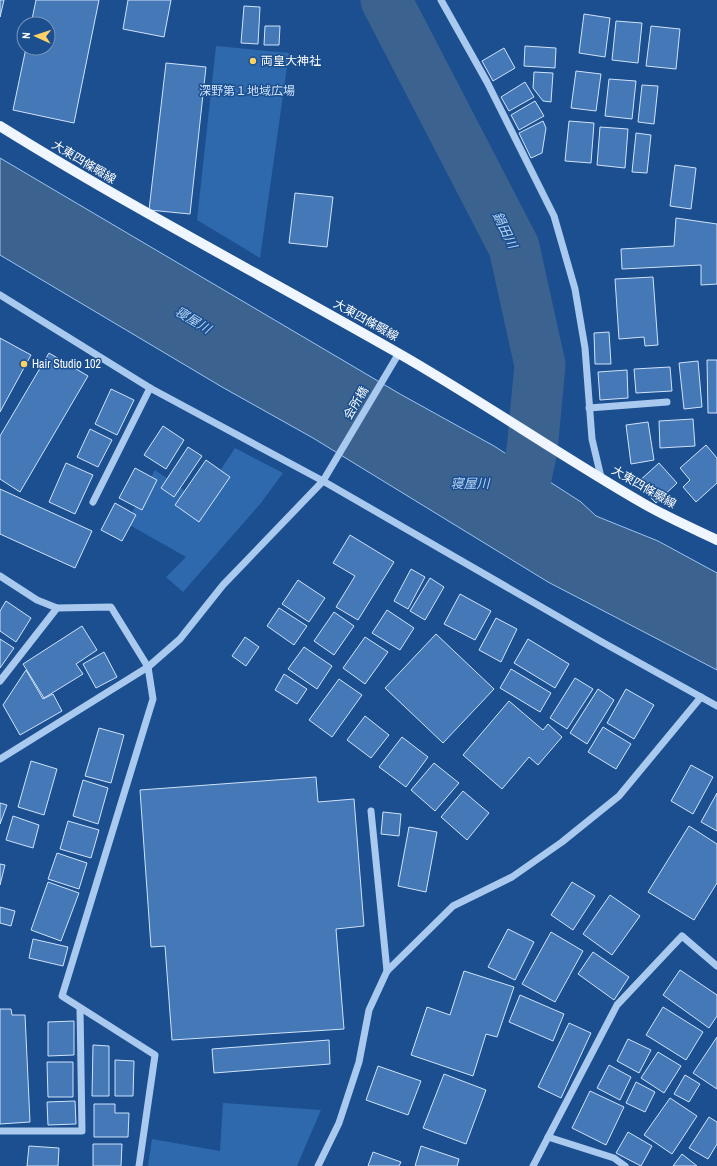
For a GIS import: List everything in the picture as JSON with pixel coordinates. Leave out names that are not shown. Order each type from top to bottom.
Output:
[{"type":"main road","name":"大東四條畷線","points":[[0,126],[77,174],[399,353],[496,410],[585,468],[648,506],[717,540]]},
{"type":"street","points":[[441,0],[486,82],[554,216],[575,288],[585,348],[592,439],[601,477]]},
{"type":"street","points":[[0,295],[150,388],[323,481],[717,706]]},
{"type":"street","name":"会所橋","points":[[0,759],[148,667],[180,638],[223,585],[323,481],[399,353]]},
{"type":"street","points":[[93,502],[150,388]]},
{"type":"street","points":[[589,408],[667,402]]},
{"type":"street","points":[[0,576],[37,600],[57,608],[111,607],[148,667],[153,699],[62,996],[155,1055],[139,1166]]},
{"type":"street","points":[[0,681],[57,608]]},
{"type":"street","points":[[318,1166],[339,1123],[359,1062],[369,1010],[388,971],[453,906],[512,877],[562,842],[619,796],[701,697]]},
{"type":"street","points":[[372,811],[388,971]]},
{"type":"street","points":[[533,1166],[617,1005],[682,936],[717,966]]},
{"type":"street","points":[[0,1130],[82,1131],[80,1008]]},
{"type":"street","points":[[548,1136],[614,1158],[625,1166]]},
{"type":"green space","name":"深野第１地域広場","points":[[216,46],[289,53],[260,258],[197,220]]},
{"type":"green space","points":[[235,448],[283,473],[261,503],[183,592],[166,577],[186,557],[126,523],[155,470],[200,501]]},
{"type":"green space","points":[[223,1103],[321,1110],[297,1166],[148,1166],[152,1139],[220,1151]]},
{"type":"water","name":"寝屋川","points":[[0,158],[400,394],[494,446],[581,502],[596,516],[658,541],[717,573],[717,670],[548,582],[313,438],[222,387],[0,255]]},
{"type":"building","points":[[0,0],[4,0],[0,17]]},
{"type":"building","points":[[36,0],[99,0],[74,123],[13,110],[24,56],[56,56],[56,16],[33,16]]},
{"type":"building","points":[[128,0],[171,0],[164,37],[123,29]]},
{"type":"building","points":[[244,6],[260,7],[258,44],[241,43]]},
{"type":"building","points":[[584,14],[610,18],[605,57],[579,53]]},
{"type":"building","points":[[616,21],[642,23],[638,63],[612,60]]},
{"type":"building","points":[[265,26],[280,26],[279,45],[264,45]]},
{"type":"building","points":[[651,26],[680,29],[676,69],[646,66]]},
{"type":"building","points":[[525,46],[556,48],[555,68],[524,66]]},
{"type":"building","points":[[504,48],[515,68],[493,81],[482,61]]},
{"type":"building","points":[[166,63],[206,67],[190,214],[149,210]]},
{"type":"building","points":[[576,71],[601,74],[596,111],[571,108]]},
{"type":"building","points":[[534,72],[553,73],[551,102],[543,101],[533,88]]},
{"type":"building","points":[[609,79],[636,81],[632,119],[605,116]]},
{"type":"building","points":[[525,82],[534,97],[509,111],[501,97]]},
{"type":"building","points":[[642,85],[658,86],[654,124],[638,122]]},
{"type":"building","points":[[535,101],[544,116],[519,130],[511,115]]},
{"type":"building","points":[[543,121],[546,128],[542,153],[531,158],[519,133]]},
{"type":"building","points":[[569,121],[594,123],[591,163],[565,161]]},
{"type":"building","points":[[600,127],[628,129],[625,168],[597,165]]},
{"type":"building","points":[[636,133],[651,135],[647,173],[632,172]]},
{"type":"building","points":[[675,165],[696,168],[691,209],[670,206]]},
{"type":"building","points":[[295,193],[333,197],[327,247],[289,243]]},
{"type":"building","points":[[676,218],[717,224],[717,284],[701,285],[701,265],[622,269],[621,249],[674,246]]},
{"type":"building","points":[[653,277],[658,345],[645,346],[644,337],[619,339],[615,279]]},
{"type":"building","points":[[609,332],[611,364],[595,364],[594,333]]},
{"type":"building","points":[[0,338],[31,355],[0,412]]},
{"type":"building","points":[[49,353],[88,376],[20,492],[0,479],[0,436]]},
{"type":"building","points":[[707,360],[717,360],[717,413],[708,413]]},
{"type":"building","points":[[698,361],[702,407],[684,409],[679,363]]},
{"type":"building","points":[[670,367],[672,391],[636,393],[634,369]]},
{"type":"building","points":[[627,370],[628,398],[600,400],[598,372]]},
{"type":"building","points":[[111,389],[134,400],[117,435],[95,424]]},
{"type":"building","points":[[693,419],[695,446],[660,448],[659,421]]},
{"type":"building","points":[[648,422],[654,460],[631,464],[626,425]]},
{"type":"building","points":[[163,426],[184,440],[166,469],[144,455]]},
{"type":"building","points":[[90,429],[112,440],[98,467],[77,457]]},
{"type":"building","points":[[706,445],[717,458],[717,483],[696,502],[683,487],[690,480],[680,468]]},
{"type":"building","points":[[188,447],[202,456],[174,497],[161,488]]},
{"type":"building","points":[[206,460],[230,477],[199,522],[175,505]]},
{"type":"building","points":[[66,463],[93,475],[75,514],[49,502]]},
{"type":"building","points":[[659,463],[677,483],[656,503],[637,483]]},
{"type":"building","points":[[135,468],[157,480],[142,510],[119,498]]},
{"type":"building","points":[[0,489],[92,531],[75,568],[0,534]]},
{"type":"building","points":[[115,503],[136,515],[122,541],[101,530]]},
{"type":"building","points":[[350,535],[394,562],[358,620],[336,607],[355,576],[333,563]]},
{"type":"building","points":[[411,569],[425,577],[408,609],[394,601]]},
{"type":"building","points":[[430,578],[444,587],[425,620],[410,611]]},
{"type":"building","points":[[298,580],[325,598],[309,622],[282,604]]},
{"type":"building","points":[[460,594],[491,611],[475,640],[444,624]]},
{"type":"building","points":[[6,601],[31,618],[16,642],[0,631],[0,611]]},
{"type":"building","points":[[279,608],[307,626],[294,645],[267,626]]},
{"type":"building","points":[[387,610],[414,628],[400,650],[372,633]]},
{"type":"building","points":[[334,612],[354,626],[334,655],[314,641]]},
{"type":"building","points":[[496,618],[517,629],[501,662],[479,650]]},
{"type":"building","points":[[82,626],[97,650],[76,664],[83,674],[44,698],[23,664]]},
{"type":"building","points":[[436,634],[494,689],[443,743],[385,688]]},
{"type":"building","points":[[245,637],[259,647],[246,666],[232,656]]},
{"type":"building","points":[[365,637],[388,652],[365,684],[343,668]]},
{"type":"building","points":[[0,639],[14,648],[0,668]]},
{"type":"building","points":[[528,639],[569,664],[555,688],[514,663]]},
{"type":"building","points":[[304,647],[332,666],[317,689],[288,669]]},
{"type":"building","points":[[104,652],[117,677],[96,688],[83,664]]},
{"type":"building","points":[[511,669],[551,693],[540,712],[500,688]]},
{"type":"building","points":[[26,670],[43,699],[53,694],[62,711],[20,735],[3,705]]},
{"type":"building","points":[[284,674],[307,689],[297,704],[275,690]]},
{"type":"building","points":[[575,678],[593,689],[567,729],[550,718]]},
{"type":"building","points":[[339,679],[362,695],[332,737],[309,720]]},
{"type":"building","points":[[598,689],[614,700],[587,744],[570,733]]},
{"type":"building","points":[[626,689],[654,705],[634,739],[607,723]]},
{"type":"building","points":[[509,701],[543,730],[548,724],[562,737],[538,765],[529,757],[502,789],[463,755]]},
{"type":"building","points":[[365,716],[389,735],[371,758],[347,740]]},
{"type":"building","points":[[603,727],[631,744],[616,769],[588,752]]},
{"type":"building","points":[[99,728],[124,735],[111,783],[85,776]]},
{"type":"building","points":[[402,737],[428,757],[406,787],[379,767]]},
{"type":"building","points":[[31,761],[57,769],[44,815],[18,807]]},
{"type":"building","points":[[434,763],[459,783],[435,811],[411,790]]},
{"type":"building","points":[[691,765],[713,777],[693,814],[671,801]]},
{"type":"building","points":[[316,777],[318,802],[354,799],[364,926],[336,929],[344,1029],[172,1040],[165,946],[151,947],[140,790]]},
{"type":"building","points":[[83,780],[108,788],[98,824],[73,816]]},
{"type":"building","points":[[463,791],[489,813],[467,840],[441,817]]},
{"type":"building","points":[[717,793],[717,831],[701,822]]},
{"type":"building","points":[[0,803],[7,805],[0,824]]},
{"type":"building","points":[[383,812],[401,814],[399,836],[381,834]]},
{"type":"building","points":[[13,816],[39,825],[33,848],[6,840]]},
{"type":"building","points":[[68,821],[99,830],[91,858],[60,849]]},
{"type":"building","points":[[689,826],[717,844],[717,883],[694,920],[648,892]]},
{"type":"building","points":[[409,827],[437,832],[426,892],[398,886]]},
{"type":"building","points":[[57,853],[87,863],[79,889],[48,879]]},
{"type":"building","points":[[0,864],[5,865],[0,885]]},
{"type":"building","points":[[48,882],[79,893],[61,941],[31,930]]},
{"type":"building","points":[[572,882],[595,896],[573,930],[551,915]]},
{"type":"building","points":[[610,895],[640,916],[612,955],[583,934]]},
{"type":"building","points":[[0,907],[15,911],[11,926],[0,923]]},
{"type":"building","points":[[508,929],[534,942],[515,980],[488,967]]},
{"type":"building","points":[[551,932],[583,951],[555,1002],[522,984]]},
{"type":"building","points":[[33,939],[68,947],[63,966],[29,958]]},
{"type":"building","points":[[593,952],[629,977],[614,1000],[578,974]]},
{"type":"building","points":[[680,970],[717,995],[717,1016],[709,1028],[663,995]]},
{"type":"building","points":[[464,971],[514,987],[497,1037],[486,1034],[473,1076],[411,1055],[427,1007],[450,1015]]},
{"type":"building","points":[[520,995],[564,1014],[553,1041],[509,1022]]},
{"type":"building","points":[[663,1007],[703,1032],[686,1060],[646,1035]]},
{"type":"building","points":[[0,1009],[11,1009],[12,1015],[25,1015],[30,1122],[0,1124]]},
{"type":"building","points":[[74,1021],[74,1055],[48,1056],[48,1022]]},
{"type":"building","points":[[569,1023],[591,1033],[561,1098],[538,1087]]},
{"type":"building","points":[[717,1037],[717,1089],[693,1073]]},
{"type":"building","points":[[628,1039],[651,1050],[639,1073],[617,1061]]},
{"type":"building","points":[[329,1040],[330,1064],[214,1073],[212,1049]]},
{"type":"building","points":[[93,1045],[109,1046],[109,1096],[92,1096]]},
{"type":"building","points":[[658,1052],[681,1066],[664,1093],[641,1078]]},
{"type":"building","points":[[115,1060],[134,1061],[133,1096],[115,1096]]},
{"type":"building","points":[[47,1062],[73,1062],[73,1097],[48,1097]]},
{"type":"building","points":[[609,1065],[631,1077],[620,1100],[597,1088]]},
{"type":"building","points":[[378,1066],[421,1081],[408,1115],[366,1100]]},
{"type":"building","points":[[444,1074],[486,1090],[466,1144],[423,1128]]},
{"type":"building","points":[[685,1075],[700,1084],[689,1102],[674,1094]]},
{"type":"building","points":[[636,1082],[655,1092],[645,1112],[626,1103]]},
{"type":"building","points":[[590,1091],[624,1107],[606,1145],[572,1128]]},
{"type":"building","points":[[670,1098],[697,1116],[672,1154],[644,1135]]},
{"type":"building","points":[[75,1101],[76,1124],[48,1125],[47,1102]]},
{"type":"building","points":[[94,1104],[115,1104],[115,1113],[129,1113],[128,1137],[94,1137]]},
{"type":"building","points":[[709,1117],[717,1122],[717,1144],[708,1159],[689,1148]]},
{"type":"building","points":[[628,1132],[652,1146],[641,1166],[616,1153]]},
{"type":"building","points":[[93,1144],[122,1144],[121,1166],[93,1166]]},
{"type":"building","points":[[29,1146],[59,1148],[58,1166],[27,1166]]},
{"type":"building","points":[[421,1146],[459,1159],[457,1166],[415,1166]]},
{"type":"building","points":[[373,1152],[401,1162],[399,1166],[368,1166]]},
{"type":"building","points":[[682,1154],[697,1166],[673,1166]]},
{"type":"waterway","name":"鍋田川","points":[[386,0],[514,247],[540,365],[532,450],[520,506]]},
{"type":"place","name":"両皇大神社","points":[[253,61]]},
{"type":"place","name":"Hair Studio 102","points":[[24,364]]}]
